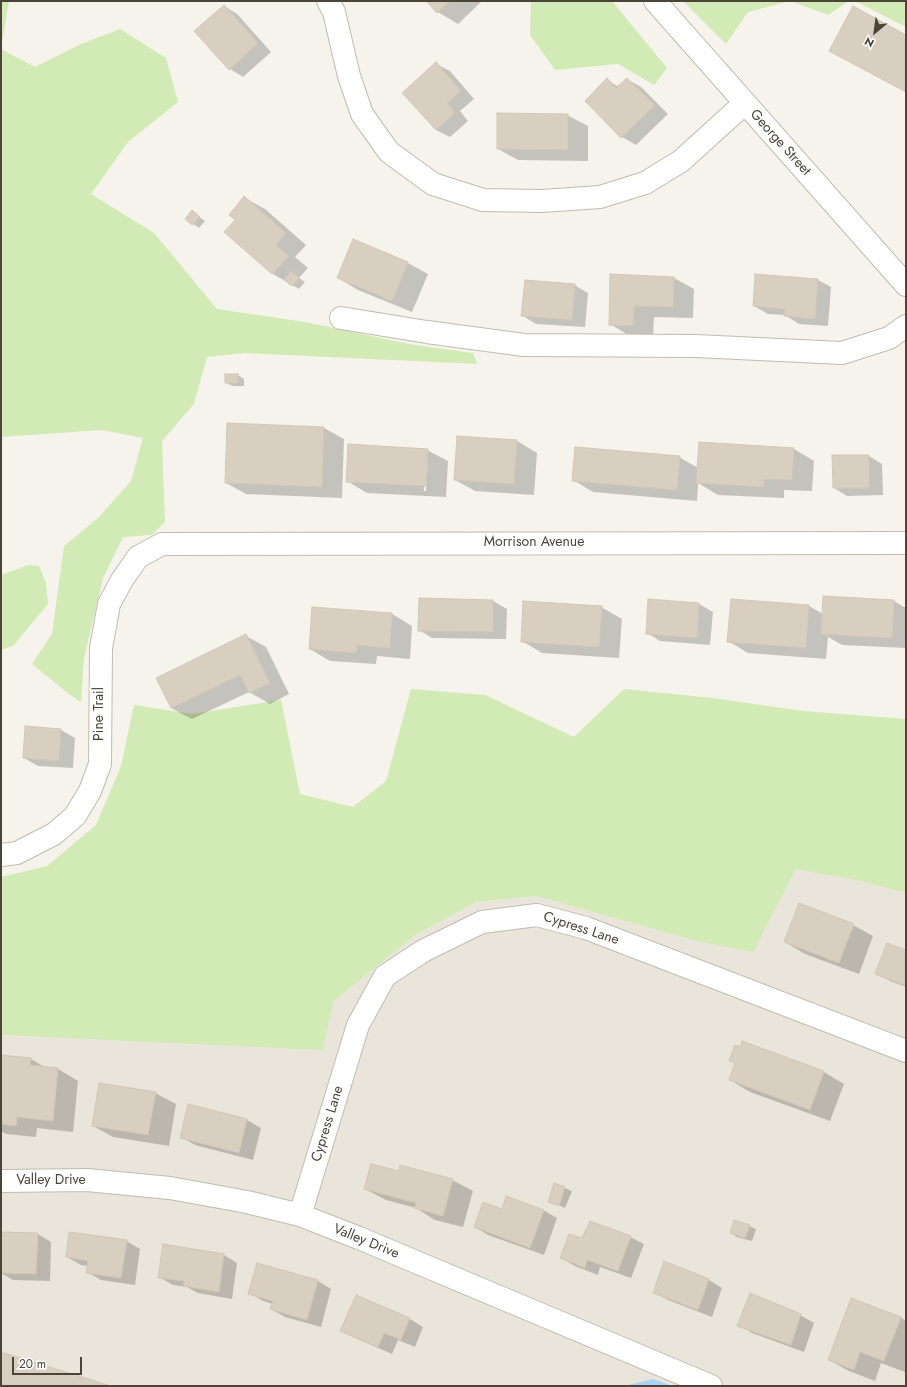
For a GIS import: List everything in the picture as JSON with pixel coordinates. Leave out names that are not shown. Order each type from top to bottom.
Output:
[{"type":"street","points":[[328,1],[334,12],[349,76],[362,114],[389,152],[433,184],[483,200],[542,201],[600,197],[645,182],[681,161],[745,103]]},
{"type":"street","name":"George Street","points":[[655,1],[906,285]]},
{"type":"street","points":[[342,318],[427,332],[524,345],[696,346],[842,352],[889,338],[906,326]]},
{"type":"street","name":"Morrison Avenue","points":[[162,544],[906,543]]},
{"type":"street","name":"Pine Trail","points":[[1,855],[18,853],[54,834],[76,816],[90,791],[100,764],[100,648],[110,604],[122,580],[138,558],[162,544]]},
{"type":"street","name":"Cypress Lane","points":[[300,1215],[358,1025],[385,976],[423,951],[482,922],[537,915],[586,928],[906,1051]]},
{"type":"street","name":"Valley Drive","points":[[1,1181],[87,1180],[170,1188],[247,1202],[300,1215],[359,1238],[711,1386]]},
{"type":"shaded area","points":[[796,868],[860,881],[906,893],[906,1386],[1,1386],[1,1035],[107,1039],[333,1002],[414,936],[476,902],[536,896],[696,941]]},
{"type":"green space","points":[[1,1],[9,1],[1,48]]},
{"type":"green space","points":[[531,1],[612,1],[667,68],[654,85],[618,64],[555,70],[530,35]]},
{"type":"green space","points":[[683,1],[790,1],[748,12],[726,44]]},
{"type":"green space","points":[[790,1],[849,1],[828,15]]},
{"type":"green space","points":[[855,1],[906,1],[906,27]]},
{"type":"green space","points":[[120,29],[166,58],[178,102],[128,142],[91,194],[154,233],[217,309],[305,322],[414,345],[473,353],[477,364],[244,353],[207,357],[194,404],[162,441],[165,522],[152,535],[123,537],[103,578],[84,658],[81,702],[70,695],[32,664],[52,634],[64,546],[98,518],[131,481],[143,438],[102,430],[1,437],[1,49],[35,67],[81,44]]},
{"type":"green space","points":[[28,565],[39,566],[46,583],[48,604],[13,646],[1,650],[1,575]]},
{"type":"green space","points":[[411,689],[485,695],[574,737],[624,689],[713,698],[803,711],[906,719],[906,893],[860,881],[796,869],[753,952],[696,941],[536,896],[476,902],[414,936],[333,1002],[323,1050],[1,1035],[1,877],[47,866],[96,825],[121,766],[134,705],[192,714],[281,700],[300,794],[353,807],[386,781]]},
{"type":"water","points":[[653,1379],[673,1386],[624,1386]]},
{"type":"building","points":[[426,1],[450,1],[437,13]]},
{"type":"building","points":[[224,5],[258,43],[229,70],[194,31]]},
{"type":"building","points":[[853,6],[906,35],[906,92],[829,51]]},
{"type":"building","points":[[436,62],[461,91],[447,103],[455,113],[436,130],[402,93]]},
{"type":"building","points":[[607,78],[616,88],[627,78],[655,105],[621,138],[585,101]]},
{"type":"building","points":[[497,113],[568,114],[568,150],[497,149]]},
{"type":"building","points":[[244,196],[286,233],[276,245],[289,256],[272,274],[224,232],[235,220],[229,215]]},
{"type":"building","points":[[192,210],[200,217],[192,225],[185,219]]},
{"type":"building","points":[[353,239],[408,262],[392,301],[337,278]]},
{"type":"building","points":[[291,271],[299,278],[292,286],[284,280]]},
{"type":"building","points":[[610,274],[674,277],[673,307],[634,306],[633,326],[609,325]]},
{"type":"building","points":[[755,274],[818,279],[815,319],[784,316],[785,309],[753,306]]},
{"type":"building","points":[[525,280],[575,284],[572,320],[521,316]]},
{"type":"building","points":[[225,374],[238,374],[238,383],[225,383]]},
{"type":"building","points":[[227,423],[324,427],[322,487],[225,483]]},
{"type":"building","points":[[457,436],[517,440],[514,484],[454,480]]},
{"type":"building","points":[[699,442],[794,448],[792,480],[764,479],[764,487],[696,483]]},
{"type":"building","points":[[348,444],[428,449],[426,486],[346,482]]},
{"type":"building","points":[[575,447],[680,456],[677,490],[572,481]]},
{"type":"building","points":[[832,455],[869,455],[869,488],[833,488]]},
{"type":"building","points":[[823,596],[894,600],[892,638],[821,634]]},
{"type":"building","points":[[419,598],[493,600],[493,632],[418,631]]},
{"type":"building","points":[[648,599],[699,603],[697,638],[646,634]]},
{"type":"building","points":[[731,599],[809,605],[806,648],[727,642]]},
{"type":"building","points":[[523,601],[602,606],[599,647],[521,642]]},
{"type":"building","points":[[312,607],[392,613],[390,648],[357,645],[356,653],[309,649]]},
{"type":"building","points":[[246,634],[270,683],[249,693],[240,675],[171,708],[156,678]]},
{"type":"building","points":[[25,726],[61,729],[59,761],[23,758]]},
{"type":"building","points":[[799,903],[854,924],[839,963],[784,942]]},
{"type":"building","points":[[887,943],[906,950],[906,986],[875,974]]},
{"type":"building","points":[[742,1041],[824,1071],[810,1110],[729,1080],[735,1063],[729,1061],[735,1045],[740,1047]]},
{"type":"building","points":[[1,1055],[31,1058],[30,1065],[58,1068],[53,1121],[17,1117],[16,1126],[1,1124]]},
{"type":"building","points":[[99,1083],[156,1092],[148,1135],[92,1126]]},
{"type":"building","points":[[188,1104],[247,1119],[239,1153],[180,1138]]},
{"type":"building","points":[[371,1164],[399,1171],[400,1165],[453,1179],[443,1216],[414,1208],[416,1203],[364,1189]]},
{"type":"building","points":[[554,1183],[565,1187],[559,1206],[548,1202]]},
{"type":"building","points":[[506,1196],[544,1210],[530,1248],[474,1227],[483,1202],[502,1209]]},
{"type":"building","points":[[734,1220],[750,1225],[745,1238],[730,1233]]},
{"type":"building","points":[[590,1221],[631,1236],[618,1271],[587,1260],[585,1268],[560,1258],[569,1234],[582,1238]]},
{"type":"building","points":[[1,1232],[38,1233],[36,1274],[1,1273]]},
{"type":"building","points":[[69,1232],[127,1240],[121,1278],[86,1273],[88,1261],[66,1257]]},
{"type":"building","points":[[163,1244],[224,1254],[219,1292],[183,1286],[184,1281],[158,1278]]},
{"type":"building","points":[[664,1261],[709,1279],[698,1310],[653,1293]]},
{"type":"building","points":[[257,1263],[318,1280],[307,1320],[270,1309],[273,1301],[248,1294]]},
{"type":"building","points":[[750,1293],[801,1314],[791,1345],[737,1326]]},
{"type":"building","points":[[356,1295],[410,1318],[401,1340],[384,1333],[378,1347],[340,1331]]},
{"type":"building","points":[[851,1298],[901,1317],[884,1361],[860,1352],[854,1370],[828,1360]]},
{"type":"building","points":[[1,1352],[111,1386],[1,1386]]}]
